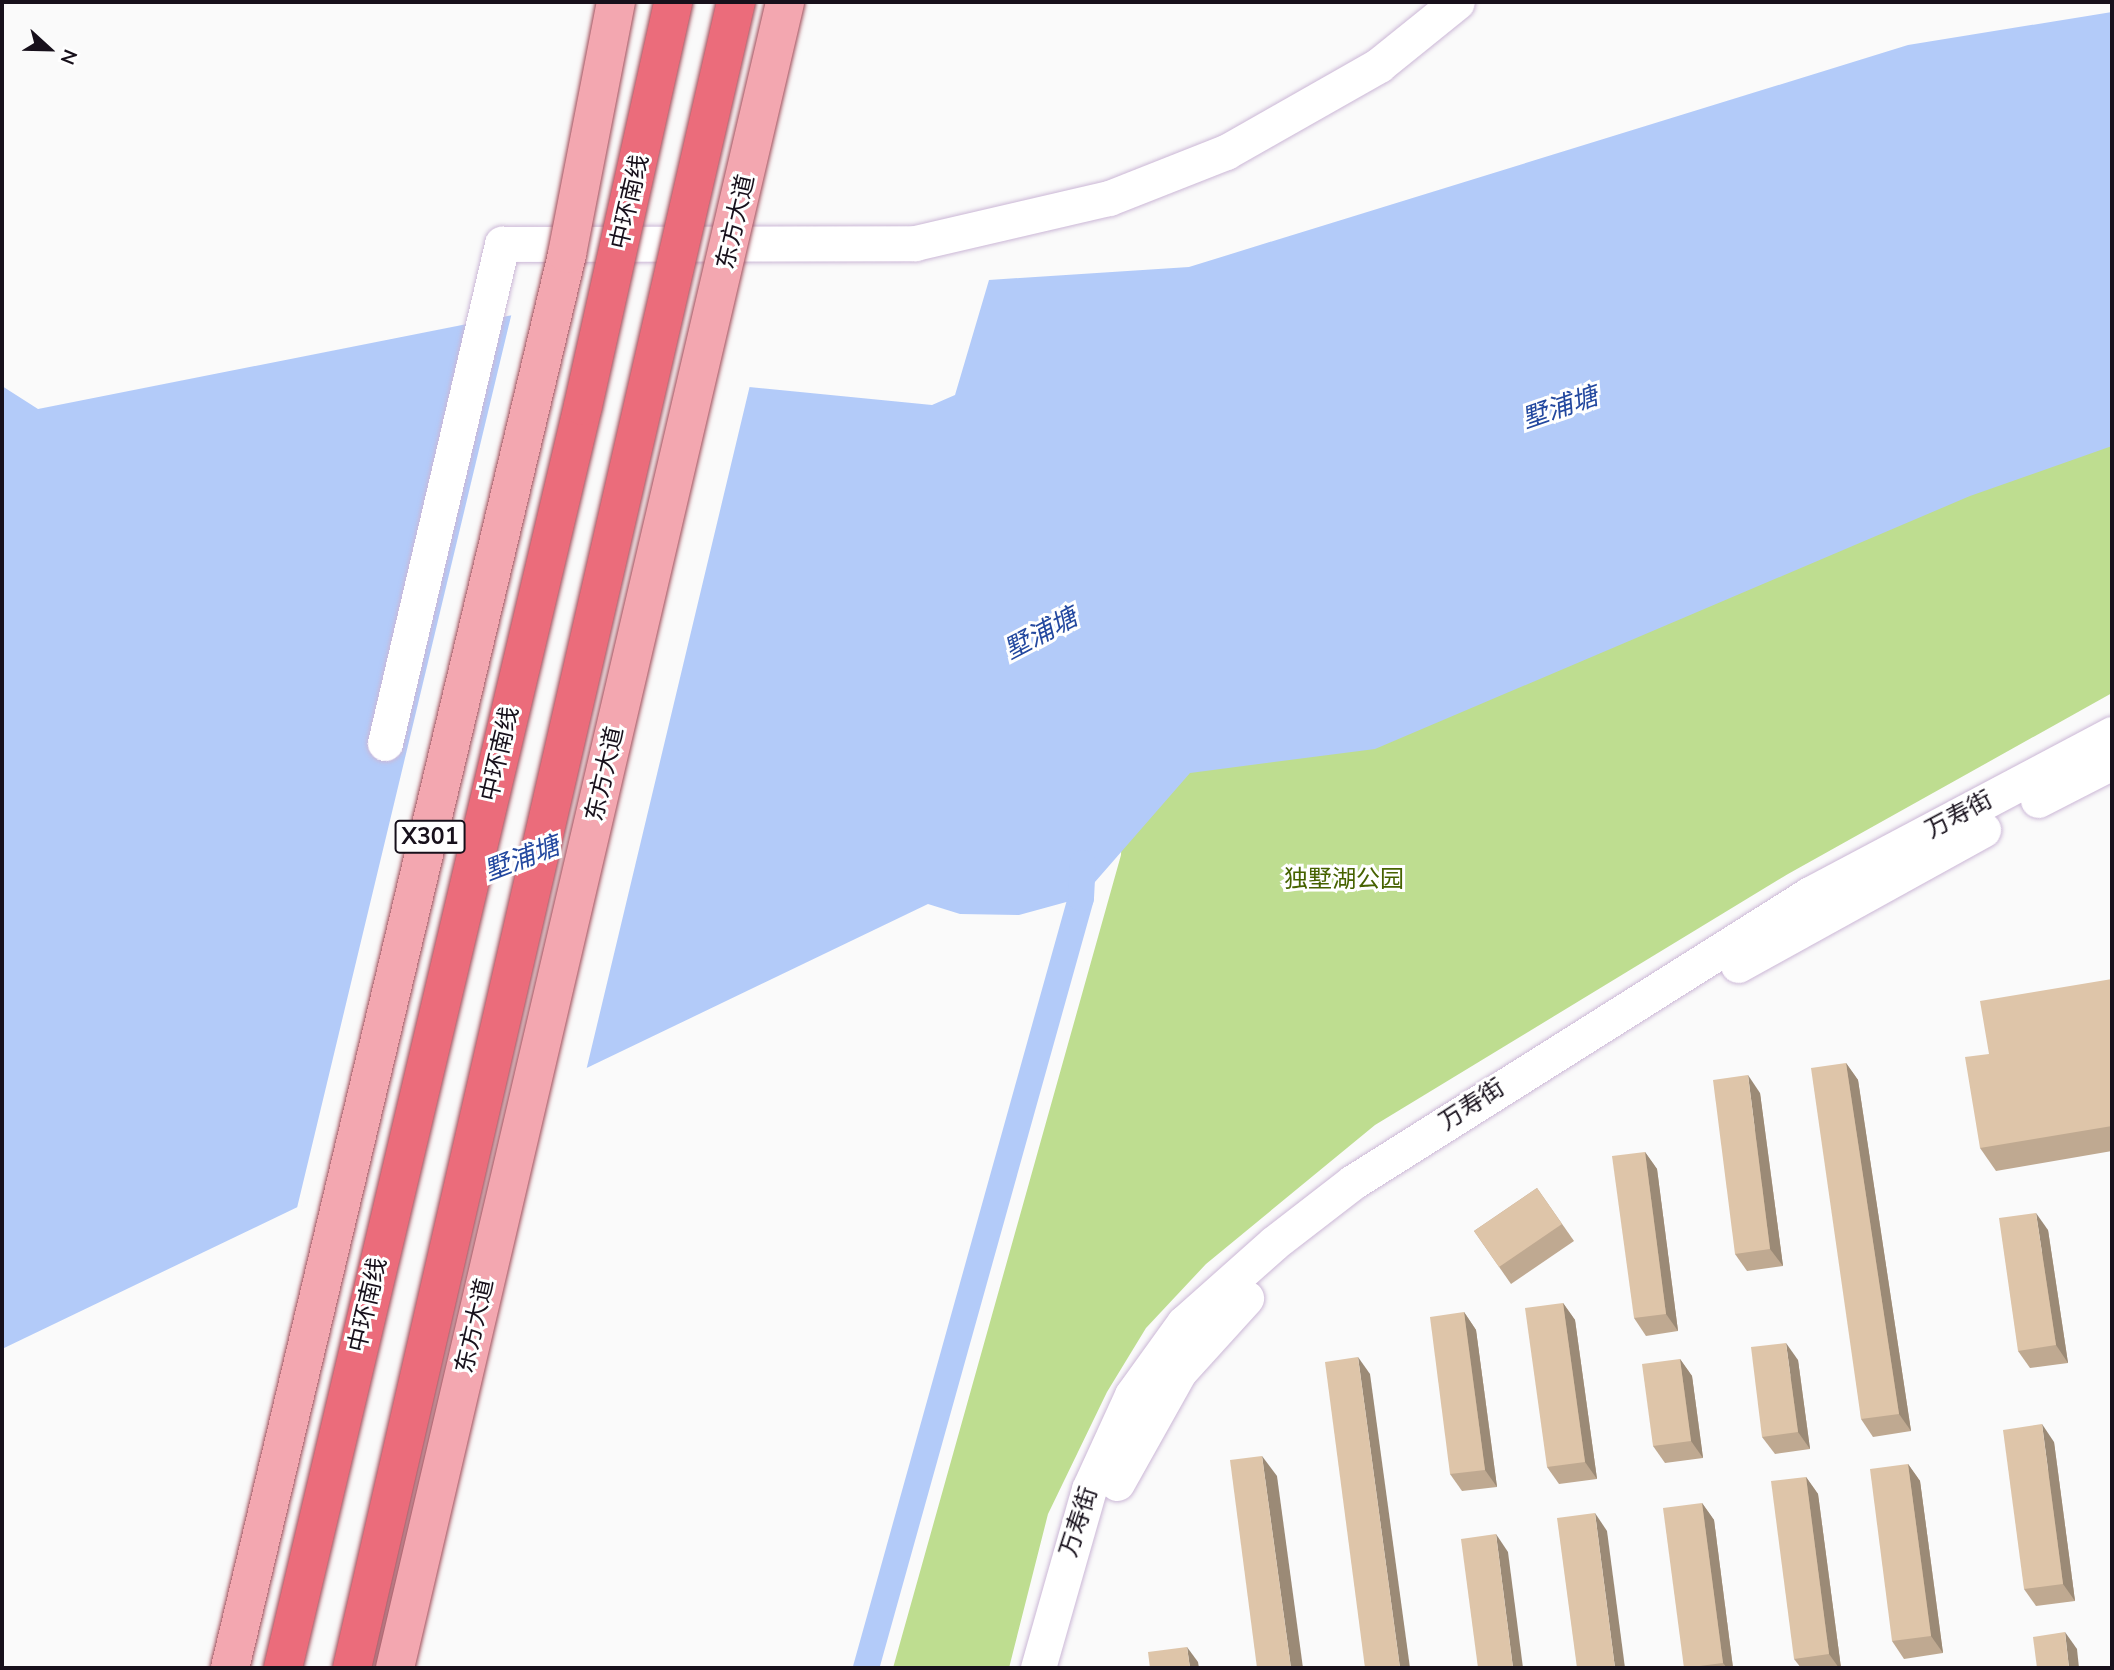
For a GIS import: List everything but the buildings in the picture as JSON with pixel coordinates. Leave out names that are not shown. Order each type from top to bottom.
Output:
[{"type":"highway","name":"中环南线","points":[[283,1668],[673,2]]},
{"type":"highway","points":[[352,1668],[736,2]]},
{"type":"main road","name":"X301","points":[[230,1668],[567,254],[616,2]]},
{"type":"main road","name":"东方大道","points":[[395,1668],[785,2]]},
{"type":"street","points":[[385,743],[502,244],[915,243],[1109,198],[1226,152],[1380,65],[1457,2]]},
{"type":"street","name":"万寿街","points":[[1038,1668],[1089,1489],[1132,1395],[1184,1323],[1274,1243],[1353,1181],[1810,894],[2112,734]]},
{"type":"street","name":"万寿街","points":[[1055,1668],[1109,1501],[1149,1417],[1215,1328],[1286,1258],[1370,1193],[1655,1011],[2112,762]]},
{"type":"green space","name":"独墅湖公园","points":[[2112,366],[2112,693],[1788,874],[1375,1125],[1206,1264],[1146,1328],[1107,1392],[1048,1514],[1009,1668],[893,1668],[1121,855],[1124,773]]},
{"type":"water","name":"墅浦塘","points":[[2112,12],[2112,446],[1970,496],[1375,749],[1190,773],[1081,898],[1019,915],[960,914],[928,904],[2,1349],[2,386],[38,409],[573,303],[530,445],[641,474],[699,382],[932,405],[955,395],[989,280],[1189,267],[1908,45]]},
{"type":"pier","points":[[573,300],[534,443],[639,470],[696,380],[751,381],[586,1071],[297,1208],[512,312]]},
{"type":"waterway","points":[[866,1668],[1081,898],[1083,863]]}]
